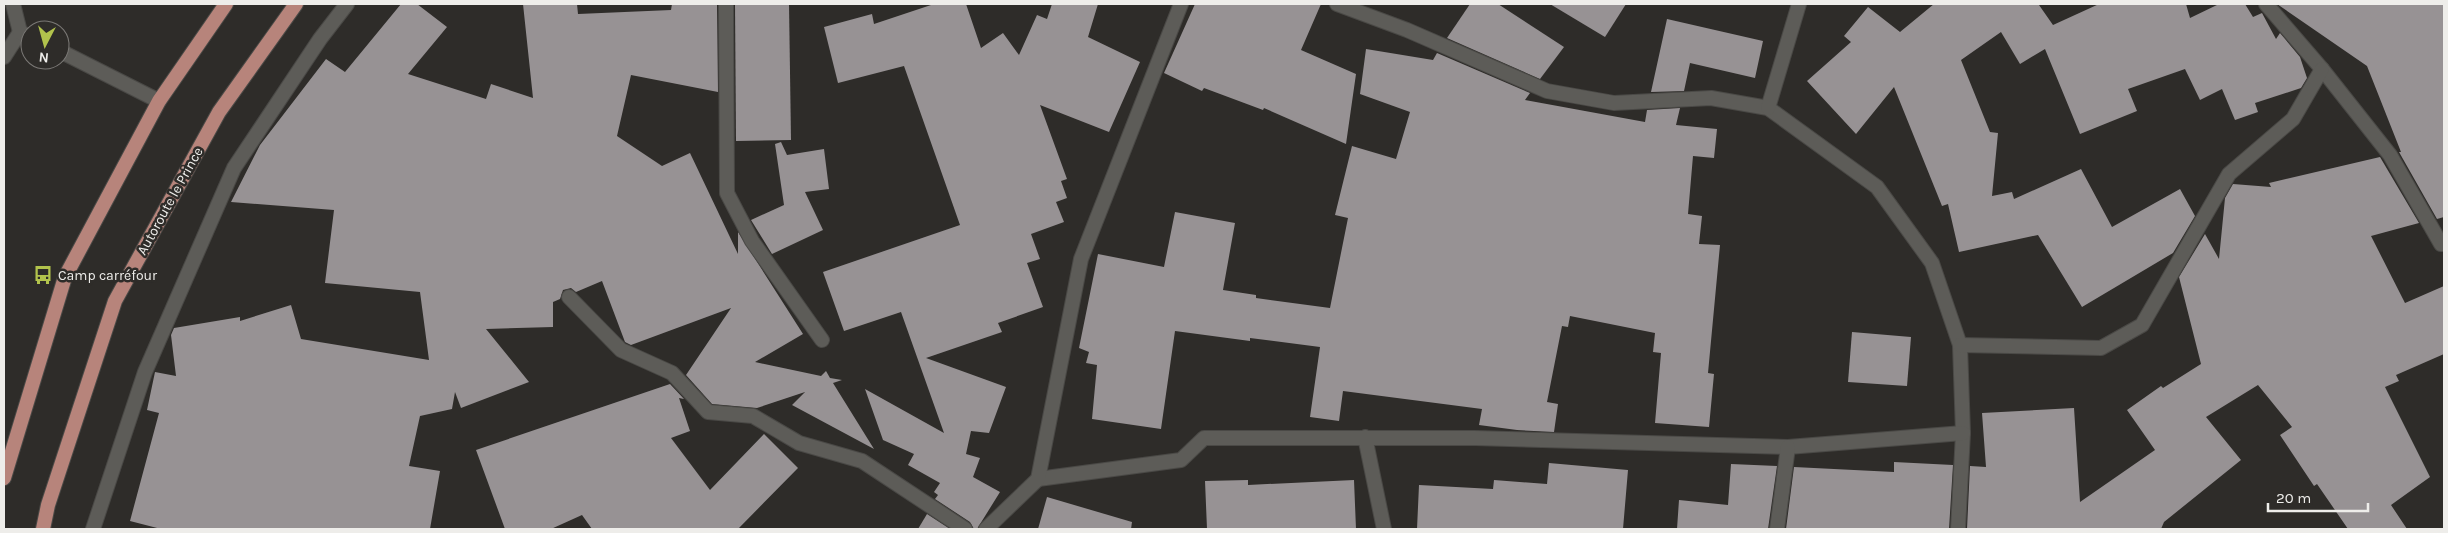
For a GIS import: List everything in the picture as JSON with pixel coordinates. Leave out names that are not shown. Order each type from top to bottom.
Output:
[{"type":"main road","points":[[4,478],[65,277],[159,101],[226,4]]},
{"type":"main road","name":"Autoroute le Prince","points":[[43,529],[48,505],[115,302],[219,112],[296,4]]},
{"type":"street","points":[[13,4],[20,22]]},
{"type":"street","points":[[93,529],[145,372],[234,168],[320,38],[347,4]]},
{"type":"street","points":[[726,4],[727,193],[752,241],[822,340]]},
{"type":"street","points":[[986,529],[1038,479],[1081,259],[1181,4]]},
{"type":"street","points":[[1337,4],[1408,30],[1547,91],[1614,103],[1712,98],[1768,108],[1876,187],[1932,263],[1960,345],[1962,433],[1958,529]]},
{"type":"street","points":[[1768,108],[1800,4]]},
{"type":"street","points":[[2266,4],[2322,69],[2390,155],[2441,244],[2444,244]]},
{"type":"street","points":[[4,57],[20,39]]},
{"type":"street","points":[[70,56],[159,101]]},
{"type":"street","points":[[1960,345],[2101,348],[2142,325],[2229,174],[2293,119],[2322,69]]},
{"type":"street","points":[[570,297],[621,350],[672,373],[708,412],[753,416],[799,443],[862,461],[965,529]]},
{"type":"street","points":[[1038,479],[1181,460],[1204,438],[1365,437],[1788,447],[1962,433]]},
{"type":"street","points":[[1365,437],[1384,529]]},
{"type":"street","points":[[1777,529],[1788,447]]},
{"type":"building","points":[[401,4],[417,4],[447,27],[408,74],[486,99],[491,84],[533,98],[523,4],[577,4],[578,14],[671,10],[672,4],[717,4],[718,92],[631,75],[617,136],[662,166],[690,153],[738,254],[738,232],[803,334],[755,362],[821,376],[826,371],[830,378],[842,380],[833,383],[874,449],[792,405],[805,392],[757,408],[712,404],[686,375],[731,308],[631,345],[625,342],[602,281],[576,292],[571,288],[563,290],[560,299],[553,302],[553,327],[486,329],[529,382],[461,408],[455,392],[452,409],[420,416],[409,466],[440,471],[430,529],[161,529],[130,521],[159,413],[147,410],[155,372],[176,376],[171,335],[174,328],[240,317],[240,321],[291,305],[301,339],[429,360],[420,292],[325,283],[334,210],[231,202],[260,145],[326,59],[345,72]]},
{"type":"building","points":[[735,4],[789,4],[791,140],[736,141]]},
{"type":"building","points":[[934,4],[966,4],[981,48],[1003,33],[1019,55],[1037,15],[1047,19],[1052,4],[1098,4],[1088,37],[1140,62],[1109,132],[1040,105],[1067,179],[1061,181],[1067,198],[1056,202],[1064,222],[1031,234],[1040,259],[1027,263],[1043,307],[998,323],[1002,332],[926,358],[1006,387],[989,433],[971,431],[966,454],[980,458],[973,477],[1000,492],[977,529],[974,529],[970,522],[935,499],[938,495],[934,492],[940,483],[908,465],[914,454],[883,440],[865,389],[944,433],[901,312],[844,331],[823,272],[960,225],[904,66],[838,83],[824,27],[872,14],[874,24]]},
{"type":"building","points":[[1195,4],[1321,4],[1301,50],[1356,74],[1346,144],[1264,108],[1263,110],[1204,88],[1202,91],[1164,73]]},
{"type":"building","points":[[1470,4],[1498,4],[1564,47],[1540,79],[1447,38]]},
{"type":"building","points":[[1550,4],[1626,4],[1605,37]]},
{"type":"building","points":[[1934,4],[2040,4],[2053,25],[2099,4],[2186,4],[2190,18],[2219,4],[2245,4],[2253,17],[2262,13],[2276,39],[2280,33],[2300,57],[2307,78],[2301,88],[2255,103],[2258,112],[2235,120],[2222,89],[2200,100],[2185,69],[2128,89],[2137,111],[2080,134],[2045,49],[2020,64],[2001,32],[1961,60],[1990,132],[1998,133],[1992,196],[2012,192],[2014,199],[2081,169],[2112,227],[2180,189],[2195,216],[2173,253],[2082,307],[2038,235],[1959,252],[1948,204],[1942,206],[1894,87],[1856,134],[1807,81],[1851,42],[1844,36],[1868,7],[1900,32]]},
{"type":"building","points":[[2277,4],[2444,4],[2444,217],[2437,219],[2399,152],[2401,152],[2367,66]]},
{"type":"building","points":[[1667,19],[1763,41],[1755,78],[1690,63],[1684,91],[1651,92]]},
{"type":"building","points":[[1366,49],[1433,60],[1437,53],[1530,93],[1525,100],[1645,122],[1647,110],[1680,108],[1676,125],[1717,129],[1714,158],[1693,156],[1688,214],[1702,216],[1699,244],[1720,245],[1708,373],[1714,374],[1709,427],[1655,423],[1661,353],[1653,352],[1655,333],[1570,316],[1568,327],[1562,326],[1547,402],[1558,404],[1554,432],[1479,425],[1482,409],[1343,391],[1339,421],[1310,417],[1320,347],[1250,338],[1250,341],[1175,331],[1161,429],[1092,419],[1097,365],[1086,363],[1089,352],[1079,348],[1098,254],[1164,267],[1175,212],[1235,223],[1223,290],[1256,295],[1256,298],[1330,308],[1348,218],[1335,215],[1352,146],[1396,159],[1410,112],[1360,94]]},
{"type":"building","points":[[781,142],[787,155],[824,149],[829,189],[805,192],[823,230],[772,254],[751,220],[784,205],[775,144]]},
{"type":"building","points":[[2380,157],[2419,223],[2371,236],[2405,303],[2444,286],[2444,354],[2396,375],[2399,381],[2385,387],[2430,477],[2391,505],[2407,529],[2348,529],[2317,484],[2314,486],[2280,435],[2292,427],[2258,385],[2206,417],[2241,460],[2164,522],[2161,529],[1967,529],[1970,466],[1986,467],[1982,413],[2074,408],[2080,502],[2155,450],[2127,410],[2161,386],[2163,388],[2201,364],[2179,277],[2205,234],[2219,259],[2225,198],[2233,184],[2271,187],[2269,183]]},
{"type":"building","points":[[1852,332],[1911,337],[1907,386],[1848,382]]},
{"type":"building","points":[[670,384],[684,399],[679,398],[690,431],[671,438],[710,490],[764,434],[798,468],[738,529],[592,529],[582,515],[551,529],[505,529],[476,450]]},
{"type":"building","points":[[1894,462],[1953,465],[1949,529],[1786,529],[1794,467],[1894,472]]},
{"type":"building","points":[[1549,463],[1628,470],[1623,529],[1417,529],[1419,485],[1493,489],[1494,480],[1547,484]]},
{"type":"building","points":[[1731,464],[1777,466],[1768,529],[1677,529],[1679,500],[1728,505]]},
{"type":"building","points":[[1248,480],[1248,485],[1354,480],[1356,529],[1207,529],[1205,481]]},
{"type":"building","points":[[1047,497],[1132,522],[1131,529],[1038,529]]},
{"type":"building","points":[[927,514],[950,529],[918,529]]},
{"type":"place","name":"Camp carréfour","points":[[43,275]]}]
